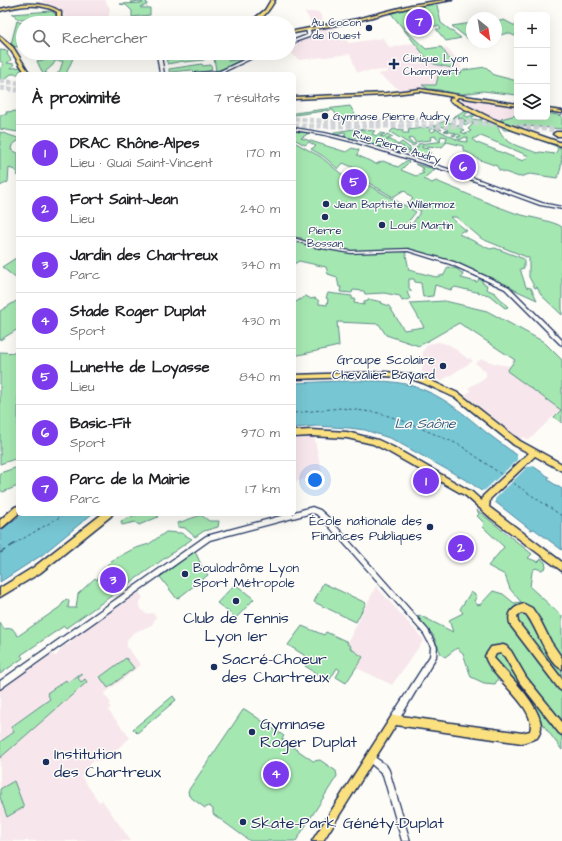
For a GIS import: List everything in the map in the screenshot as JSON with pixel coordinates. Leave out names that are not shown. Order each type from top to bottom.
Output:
[{"type":"main road","points":[[260,16],[266,11],[273,0]]},
{"type":"main road","points":[[296,32],[355,20],[411,6],[450,0]]},
{"type":"main road","points":[[22,7],[30,3],[51,8],[59,12],[59,16]]},
{"type":"main road","points":[[0,11],[22,7],[42,7],[54,11],[58,16]]},
{"type":"main road","points":[[0,37],[12,48],[16,54]]},
{"type":"main road","points":[[19,60],[27,72]]},
{"type":"main road","points":[[296,98],[386,94],[411,90],[433,91],[451,98],[490,119],[562,145]]},
{"type":"main road","points":[[451,98],[457,96],[514,105]]},
{"type":"main road","points":[[550,110],[562,112]]},
{"type":"main road","points":[[296,377],[385,374],[420,379],[440,386],[458,396],[517,443],[534,454],[562,468]]},
{"type":"main road","points":[[296,434],[318,433],[354,436],[375,442],[486,503],[548,557],[562,567]]},
{"type":"main road","points":[[486,503],[494,491],[534,454]]},
{"type":"main road","points":[[469,494],[486,503]]},
{"type":"main road","points":[[0,524],[16,511]]},
{"type":"main road","points":[[0,593],[37,570],[105,516]]},
{"type":"main road","points":[[562,666],[545,641],[533,615],[529,611],[522,608],[516,610],[513,615],[514,623],[562,686]]},
{"type":"main road","points":[[317,841],[394,720],[522,738],[534,735],[537,727],[532,712],[512,685],[490,660],[491,652],[498,648],[508,654],[523,680],[562,730]]},
{"type":"street","points":[[296,40],[308,36],[308,30]]},
{"type":"street","points":[[160,60],[162,72]]},
{"type":"street","points":[[220,72],[246,60]]},
{"type":"street","name":"Rue Pierre Audry","points":[[296,129],[325,134],[358,142],[463,175],[541,204],[562,208]]},
{"type":"street","points":[[296,240],[315,246],[351,252],[408,250],[457,265],[507,288],[562,343]]},
{"type":"street","points":[[296,514],[310,510],[318,512],[327,520],[426,632],[434,647],[433,657],[394,720]]},
{"type":"street","points":[[0,685],[208,538],[288,516]]},
{"type":"street","points":[[370,758],[383,768],[386,773],[406,841]]},
{"type":"shaded area","points":[[43,0],[105,0],[110,9],[109,16],[64,16],[60,9],[42,4]]},
{"type":"shaded area","points":[[305,12],[319,12],[325,24],[314,27]]},
{"type":"shaded area","name":"Clinique Lyon Champvert","points":[[332,26],[349,43],[383,38],[390,48],[413,43],[428,60],[434,64],[452,68],[453,64],[441,47],[445,47],[459,60],[463,74],[449,74],[436,88],[436,90],[400,90],[378,74],[388,72],[387,70],[357,72],[350,54],[299,60],[296,57],[296,42],[310,37],[316,30]]},
{"type":"shaded area","points":[[455,98],[514,106],[514,116],[501,119],[488,117],[455,100]]},
{"type":"shaded area","points":[[522,341],[562,408],[529,440],[523,437],[521,440],[465,395],[471,391],[468,388],[486,377],[486,372],[475,363],[482,359],[497,364],[510,366]]},
{"type":"shaded area","name":"Groupe Scolaire Chevalier Bayard","points":[[439,342],[450,345],[468,359],[470,358],[473,361],[441,381],[422,372],[423,351],[428,344]]},
{"type":"shaded area","points":[[314,437],[323,477],[318,476],[296,482],[296,439]]},
{"type":"shaded area","points":[[376,586],[424,640],[392,685],[357,668],[363,657],[349,648],[347,644]]},
{"type":"shaded area","points":[[139,592],[143,598],[139,602],[141,609],[146,614],[153,613],[156,617],[152,625],[133,633],[127,640],[127,647],[141,665],[104,694],[111,703],[109,705],[111,707],[108,710],[130,738],[105,759],[103,757],[98,761],[93,761],[90,764],[89,770],[81,776],[99,802],[102,800],[131,841],[0,841],[0,690],[52,654],[56,656],[64,645],[67,645],[73,641],[72,639]]},
{"type":"green space","points":[[131,0],[146,0],[147,5],[140,7],[150,8],[150,15],[132,16],[132,11],[126,5],[120,4],[143,3],[138,1],[131,3]]},
{"type":"green space","points":[[432,4],[437,5],[441,23],[461,38],[446,41],[436,29],[441,29],[439,26],[405,27],[404,29],[426,49],[441,47],[453,64],[452,68],[434,64],[428,60],[390,12]]},
{"type":"green space","points":[[51,11],[57,15],[16,16],[16,17],[14,14],[12,14]]},
{"type":"green space","points":[[502,20],[504,20],[514,25],[514,36],[508,33],[502,34]]},
{"type":"green space","points":[[466,24],[466,37],[452,26]]},
{"type":"green space","points":[[16,25],[16,47],[11,44]]},
{"type":"green space","points":[[0,50],[8,51],[7,54],[11,60],[7,63],[14,64],[11,68],[21,67],[22,69],[19,72],[16,72],[16,74],[11,74],[4,80],[0,80],[0,69],[4,64],[0,61]]},
{"type":"green space","points":[[72,60],[67,72],[58,72],[63,61],[55,61],[53,65],[45,72],[42,72],[37,61]]},
{"type":"green space","points":[[166,60],[204,60],[183,61],[168,64]]},
{"type":"green space","points":[[214,60],[242,60],[231,66],[216,71]]},
{"type":"green space","points":[[202,64],[203,66],[211,65],[212,71],[194,72],[193,70],[169,72],[169,69]]},
{"type":"green space","points":[[486,67],[494,75],[514,80],[514,95],[483,91],[456,95],[440,90],[428,89],[422,85],[436,85],[439,72],[460,74],[464,70]]},
{"type":"green space","points":[[350,106],[358,119],[341,122],[333,110],[296,115],[296,113]]},
{"type":"green space","points":[[465,110],[469,112],[464,115],[468,117],[474,114],[476,115],[472,117],[473,119],[479,120],[483,118],[481,121],[484,123],[490,121],[497,124],[504,137],[512,144],[537,153],[555,154],[558,149],[556,146],[561,148],[561,164],[557,178],[530,174],[519,177],[499,170],[497,166],[480,160],[463,150],[463,146],[447,142],[442,147],[422,146],[422,148],[429,149],[431,152],[427,157],[419,155],[414,158],[413,149],[418,147],[418,144],[446,141],[447,137],[441,136],[440,140],[438,140],[436,136],[430,137],[431,140],[415,142],[413,138],[408,139],[411,143],[416,144],[413,146],[390,132],[393,129],[404,130],[402,131],[403,133],[409,133],[408,130],[430,127],[433,128],[429,130],[432,132],[436,130],[434,128],[460,141],[467,142],[468,138],[465,137],[460,140],[457,137],[461,136],[458,134],[454,136],[452,135],[456,133],[444,131],[448,130],[440,125],[438,127],[442,130],[434,126],[450,119],[446,121],[450,123],[453,122],[452,120],[456,122],[452,124],[457,126],[463,125],[459,128],[464,130],[461,132],[466,134],[471,131],[468,129],[475,122],[466,125],[460,122],[466,121],[462,118],[458,119],[459,117],[454,117]],"holes":[[[481,136],[529,156],[523,161],[475,142],[473,139]]]},
{"type":"green space","points":[[16,111],[16,132],[0,129],[0,115],[7,114],[6,112]]},
{"type":"green space","points":[[550,114],[562,116],[562,129],[505,124],[501,122],[501,119],[514,116],[514,120],[550,120]]},
{"type":"green space","points":[[500,125],[520,133],[504,130]]},
{"type":"green space","points":[[354,129],[375,131],[372,134],[377,136],[381,133],[385,134],[380,136],[384,137],[387,134],[393,137],[386,140],[391,140],[398,145],[402,142],[410,148],[411,156],[408,153],[410,151],[405,149],[403,153],[405,155],[398,153],[404,147],[399,145],[397,146],[391,145],[386,149],[359,140],[370,142],[372,140],[358,135],[353,139],[344,136],[346,133],[342,132],[339,135],[334,134],[334,132]]},
{"type":"green space","points":[[296,131],[309,133],[301,138],[346,152],[352,148],[359,150],[357,155],[376,164],[383,161],[398,167],[406,161],[409,162],[401,170],[416,176],[424,173],[421,171],[424,169],[415,164],[435,169],[423,179],[432,183],[436,181],[520,215],[553,223],[562,227],[562,315],[541,295],[537,287],[535,288],[529,277],[529,258],[482,239],[456,217],[450,217],[467,231],[462,231],[459,234],[490,249],[495,248],[524,259],[524,268],[520,269],[526,287],[531,288],[537,300],[453,262],[409,249],[405,250],[409,270],[436,277],[444,275],[448,267],[457,269],[463,274],[461,278],[477,282],[479,279],[483,281],[482,283],[487,285],[486,289],[495,293],[508,307],[505,308],[489,295],[455,287],[451,290],[435,285],[433,296],[423,297],[421,283],[415,282],[414,279],[409,279],[409,288],[412,291],[407,292],[410,299],[402,301],[400,296],[384,293],[365,294],[364,291],[353,290],[352,293],[340,292],[341,287],[339,287],[337,277],[328,274],[326,267],[299,261],[296,263],[296,244],[302,238],[296,237],[296,143],[321,157],[345,177],[356,178],[416,212],[407,223],[412,224],[421,211],[406,204],[413,199],[404,190],[393,197],[362,179],[365,178],[364,172],[343,163],[338,169],[323,156],[311,149],[316,146],[309,142],[305,145],[296,140]]},
{"type":"green space","points":[[0,132],[16,137],[16,142],[12,145],[11,150],[16,152],[16,172],[15,170],[9,168],[8,182],[0,186]]},
{"type":"green space","points":[[520,133],[530,136],[556,146]]},
{"type":"green space","points":[[16,258],[16,278],[2,267]]},
{"type":"green space","points":[[328,293],[352,296],[352,299],[355,299],[354,303],[364,305],[364,302],[368,301],[368,299],[382,302],[381,303],[389,306],[404,330],[424,327],[410,303],[445,301],[487,311],[544,342],[562,360],[562,423],[554,417],[561,410],[507,371],[515,360],[459,323],[419,346],[386,335],[379,324],[337,322],[339,346],[296,356],[296,302],[306,296],[311,299],[315,298],[319,301],[319,304],[327,305],[328,299],[326,298]]},
{"type":"green space","points":[[16,301],[16,330],[0,340],[0,311]]},
{"type":"green space","points":[[0,352],[16,353],[16,459],[0,464]]},
{"type":"green space","points":[[16,468],[16,487],[3,492],[0,490],[0,473]]},
{"type":"green space","points":[[477,510],[532,554],[528,558],[538,562],[541,559],[545,562],[546,567],[542,570],[535,568],[532,572],[530,587],[562,616],[562,750],[503,671],[495,684],[484,683],[471,677],[463,653],[457,648],[445,657],[441,654],[433,635],[418,617],[419,615],[453,632],[449,620],[463,613],[460,609],[471,592],[477,596],[474,601],[478,605],[481,604],[493,591],[503,594],[514,603],[521,602],[510,589],[505,575],[488,566],[504,547],[483,527],[484,523],[477,516],[479,514]]},
{"type":"green space","points":[[133,516],[158,517],[139,525],[135,522],[122,525],[121,521]]},
{"type":"green space","points":[[198,516],[202,516],[209,521],[219,521],[218,527],[204,531],[195,537],[185,528],[178,527],[178,523]]},
{"type":"green space","points":[[166,532],[181,533],[192,539],[66,628],[64,626],[21,655],[23,658],[0,674],[0,622],[4,629],[12,628],[18,636],[60,607],[66,599],[69,601],[68,608],[76,608],[78,594],[95,578],[97,580],[102,570],[111,561],[133,549],[149,544]]},
{"type":"green space","name":"Boulodrôme Lyon Sport Métropole","points":[[195,551],[202,567],[208,575],[177,599],[160,577]]},
{"type":"green space","points":[[323,583],[366,603],[356,622],[314,602]]},
{"type":"green space","name":"Club de Tennis Lyon 1er","points":[[235,584],[254,599],[236,618],[217,603]]},
{"type":"green space","points":[[302,626],[324,635],[326,632],[348,642],[347,644],[351,646],[350,648],[363,657],[346,683],[336,677],[340,670],[337,668],[329,681],[305,666],[307,657],[288,645]]},
{"type":"green space","points":[[126,658],[134,668],[108,688],[100,677]]},
{"type":"green space","points":[[81,673],[82,675],[78,678],[81,682],[85,679],[87,682],[0,758],[0,742],[14,732],[11,727],[50,699],[47,693],[66,680],[68,683]]},
{"type":"green space","points":[[173,696],[176,700],[137,733],[133,729]]},
{"type":"green space","points":[[243,710],[246,710],[284,736],[282,739],[313,761],[320,760],[336,771],[337,776],[296,841],[250,841],[213,814],[213,809],[209,806],[205,808],[189,796],[188,791]]},
{"type":"green space","points":[[14,781],[24,807],[7,817],[0,797],[0,789]]},
{"type":"water","name":"La Saône","points":[[341,381],[395,382],[424,390],[444,400],[503,445],[549,477],[548,480],[562,489],[562,550],[534,529],[531,530],[471,483],[392,439],[365,430],[349,428],[316,426],[296,428],[296,383]]},
{"type":"water","points":[[19,516],[90,516],[42,555],[0,582],[0,531]]},
{"type":"pier","points":[[517,453],[536,466],[527,467],[495,499],[495,505],[478,492],[485,490],[517,460]]},
{"type":"ferry route","points":[[296,413],[341,408],[379,413],[401,420],[460,445],[505,477]]},
{"type":"ferry route","points":[[509,480],[562,516]]},
{"type":"ferry route","points":[[14,544],[62,516]]},
{"type":"ferry route","points":[[0,553],[16,543]]},
{"type":"tunnel","points":[[0,81],[16,83]]},
{"type":"tunnel","points":[[0,88],[16,90]]},
{"type":"tunnel","points":[[296,119],[337,122],[446,120],[556,130]]},
{"type":"tunnel","points":[[296,126],[463,126]]},
{"type":"place","name":"Parc de la Mairie","points":[[419,22]]},
{"type":"place","name":"Au Cocon de l'Ouest","points":[[369,28]]},
{"type":"place","name":"Clinique Lyon Champvert","points":[[394,64]]},
{"type":"place","name":"Gymnase Pierre Audry","points":[[325,116]]},
{"type":"place","name":"Basic-Fit","points":[[463,167]]},
{"type":"place","name":"Lunette de Loyasse","points":[[354,182]]},
{"type":"place","name":"Jean Baptiste Willermoz","points":[[326,204]]},
{"type":"place","name":"Pierre Bossan","points":[[325,217]]},
{"type":"place","name":"Louis Martin","points":[[382,225]]},
{"type":"place","name":"Groupe Scolaire Chevalier Bayard","points":[[443,366]]},
{"type":"place","name":"DRAC Rhône-Alpes","points":[[426,481]]},
{"type":"place","name":"École nationale des Finances Publiques","points":[[430,527]]},
{"type":"place","name":"Fort Saint-Jean","points":[[461,548]]},
{"type":"place","name":"Boulodrôme Lyon Sport Métropole","points":[[185,574]]},
{"type":"place","name":"Jardin des Chartreux","points":[[113,580]]},
{"type":"place","name":"Club de Tennis Lyon 1er","points":[[236,601]]},
{"type":"place","name":"Sacré-Choeur des Chartreux","points":[[214,667]]},
{"type":"place","name":"Gymnase Roger Duplat","points":[[252,732]]},
{"type":"place","name":"Institution des Chartreux","points":[[46,762]]},
{"type":"place","name":"Stade Roger Duplat","points":[[276,774]]},
{"type":"place","name":"Skate-Park Généty-Duplat","points":[[243,822]]}]
